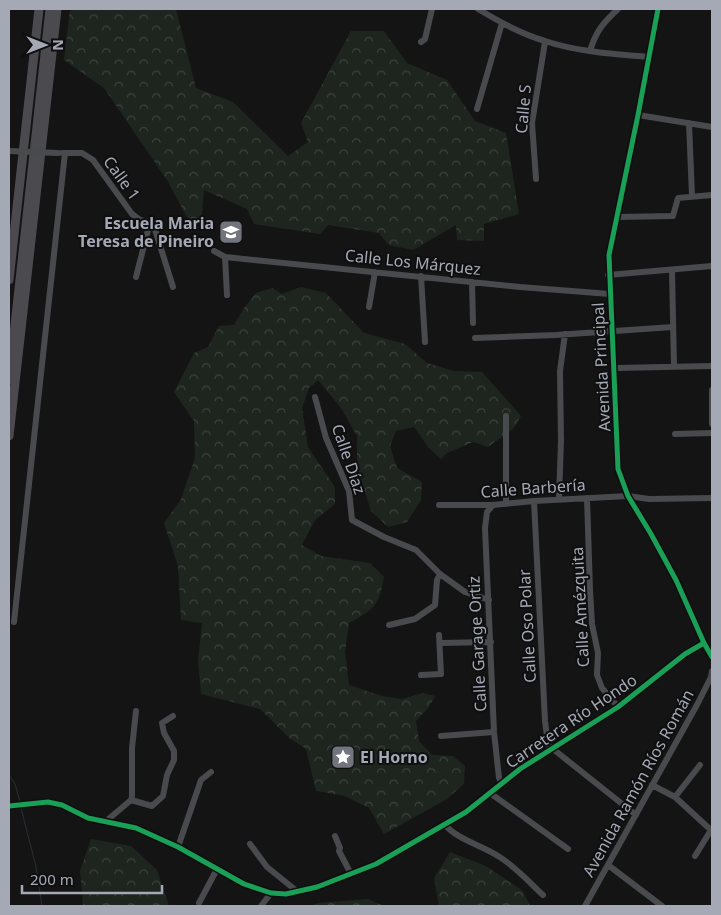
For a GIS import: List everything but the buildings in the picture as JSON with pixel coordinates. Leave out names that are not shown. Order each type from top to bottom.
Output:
[{"type":"highway","points":[[32,75],[30,48],[34,9]]},
{"type":"highway","points":[[9,280],[39,9]]},
{"type":"highway","points":[[9,351],[21,225],[48,9]]},
{"type":"highway","points":[[9,379],[48,9]]},
{"type":"highway","points":[[9,436],[57,9]]},
{"type":"street","points":[[421,42],[425,39],[429,29],[432,9]]},
{"type":"street","points":[[478,9],[502,23],[545,42],[590,51],[649,57]]},
{"type":"street","points":[[590,51],[595,35],[600,27],[618,9]]},
{"type":"street","name":"Avenida Principal","points":[[658,9],[609,255],[608,275],[615,368],[618,469],[628,496],[676,580],[712,657]]},
{"type":"street","points":[[477,109],[502,23]]},
{"type":"street","name":"Calle S","points":[[536,179],[532,123],[545,42]]},
{"type":"street","points":[[638,115],[712,127]]},
{"type":"street","points":[[689,123],[692,196]]},
{"type":"street","name":"Calle 1","points":[[9,151],[82,152],[94,160],[132,214],[140,220],[153,223]]},
{"type":"street","points":[[14,622],[62,153]]},
{"type":"street","points":[[617,217],[673,216],[678,198],[712,195]]},
{"type":"street","points":[[136,277],[149,226],[153,223],[173,287]]},
{"type":"street","name":"Calle Los Márquez","points":[[214,251],[225,257],[610,294]]},
{"type":"street","points":[[225,257],[227,296]]},
{"type":"street","points":[[608,275],[712,266]]},
{"type":"street","points":[[672,270],[674,367]]},
{"type":"street","points":[[369,308],[375,272]]},
{"type":"street","points":[[421,276],[425,342]]},
{"type":"street","points":[[472,282],[473,323]]},
{"type":"street","points":[[474,338],[673,326]]},
{"type":"street","points":[[559,499],[561,441],[560,371],[565,334]]},
{"type":"street","points":[[615,368],[712,366]]},
{"type":"street","points":[[712,390],[712,424]]},
{"type":"street","name":"Calle Díaz","points":[[315,397],[326,438],[349,491],[352,520],[384,537],[416,550],[440,574],[465,592],[489,600]]},
{"type":"street","points":[[506,416],[506,504]]},
{"type":"street","points":[[675,434],[712,434]]},
{"type":"street","name":"Calle Barbería","points":[[439,505],[493,505],[559,499],[628,496],[649,499],[712,498]]},
{"type":"street","name":"Calle Amézquita","points":[[587,498],[590,590],[592,624],[598,658],[597,675],[602,688],[618,707]]},
{"type":"street","name":"Calle Oso Polar","points":[[534,501],[545,721],[548,746],[551,749]]},
{"type":"street","name":"Calle Garage Ortiz","points":[[493,505],[486,512],[485,528],[494,732],[499,778],[502,783]]},
{"type":"street","points":[[389,626],[415,619],[435,605],[437,580],[440,574]]},
{"type":"street","points":[[421,675],[441,674],[441,643],[439,635]]},
{"type":"street","points":[[441,643],[491,642]]},
{"type":"street","name":"Carretera Río Hondo","points":[[9,806],[48,802],[62,805],[88,818],[136,828],[178,847],[244,884],[271,893],[286,894],[298,892],[317,887],[376,864],[466,812],[520,769],[618,707],[685,654],[704,643]]},
{"type":"street","name":"Avenida Ramón Ríos Román","points":[[585,906],[698,703],[712,671]]},
{"type":"street","points":[[105,822],[131,800],[132,748],[136,711]]},
{"type":"street","points":[[131,800],[152,806],[163,796],[167,775],[174,760],[174,751],[164,733],[162,723],[173,716]]},
{"type":"street","points":[[441,736],[494,732]]},
{"type":"street","points":[[551,749],[636,815]]},
{"type":"street","points":[[674,797],[700,765]]},
{"type":"street","points":[[178,847],[201,780],[211,772]]},
{"type":"street","points":[[652,784],[674,797],[712,831],[695,856]]},
{"type":"street","points":[[490,793],[568,849]]},
{"type":"street","points":[[444,824],[451,832],[499,856],[520,872],[543,895]]},
{"type":"street","points":[[335,836],[340,848],[339,851],[351,874]]},
{"type":"street","points":[[250,844],[267,867],[298,892]]},
{"type":"street","points":[[608,865],[662,906]]},
{"type":"street","points":[[200,903],[217,870]]},
{"type":"street","points":[[261,906],[271,893]]},
{"type":"green space","points":[[70,9],[176,9],[196,88],[233,102],[288,156],[308,142],[301,123],[351,31],[384,31],[407,63],[447,80],[475,121],[506,133],[519,214],[484,224],[484,241],[457,240],[456,225],[413,250],[389,245],[379,233],[328,225],[320,234],[254,224],[247,209],[204,190],[201,222],[190,223],[167,180],[104,88],[64,60]]},
{"type":"green space","points":[[301,287],[326,293],[364,333],[405,344],[427,363],[454,371],[482,372],[521,416],[514,428],[488,447],[473,442],[447,453],[441,459],[428,447],[414,427],[396,431],[390,446],[397,468],[422,482],[421,500],[407,522],[388,527],[371,511],[357,467],[357,436],[341,408],[318,380],[309,388],[302,408],[308,447],[335,487],[335,504],[315,520],[302,545],[321,556],[370,563],[384,577],[380,594],[374,606],[349,623],[345,652],[349,685],[382,696],[402,699],[423,693],[435,696],[429,707],[416,721],[419,741],[432,755],[453,756],[465,766],[464,784],[447,799],[384,834],[369,808],[345,796],[316,791],[306,749],[288,737],[260,709],[201,694],[198,660],[202,623],[181,620],[178,566],[164,523],[181,499],[195,458],[194,421],[174,392],[194,353],[208,347],[219,326],[234,325],[256,293],[272,288],[282,294]]},
{"type":"green space","points":[[91,839],[131,846],[157,870],[169,906],[83,906],[80,871]]},
{"type":"green space","points":[[450,852],[486,866],[523,891],[530,906],[439,906],[434,878]]},
{"type":"green space","points":[[368,899],[384,906],[310,906],[318,903]]},
{"type":"waterway","points":[[9,775],[15,784],[20,802]]},
{"type":"waterway","points":[[21,808],[36,867],[42,906]]},
{"type":"cycle path","points":[[658,9],[609,255],[618,469],[628,496],[676,580],[712,657]]},
{"type":"cycle path","points":[[9,806],[48,802],[62,805],[88,818],[136,828],[178,847],[244,884],[271,893],[286,894],[317,887],[376,864],[466,812],[520,769],[618,707],[685,654],[704,643]]},
{"type":"place","name":"Escuela Maria Teresa de Pineiro","points":[[231,232]]},
{"type":"place","name":"El Horno","points":[[343,757]]}]
